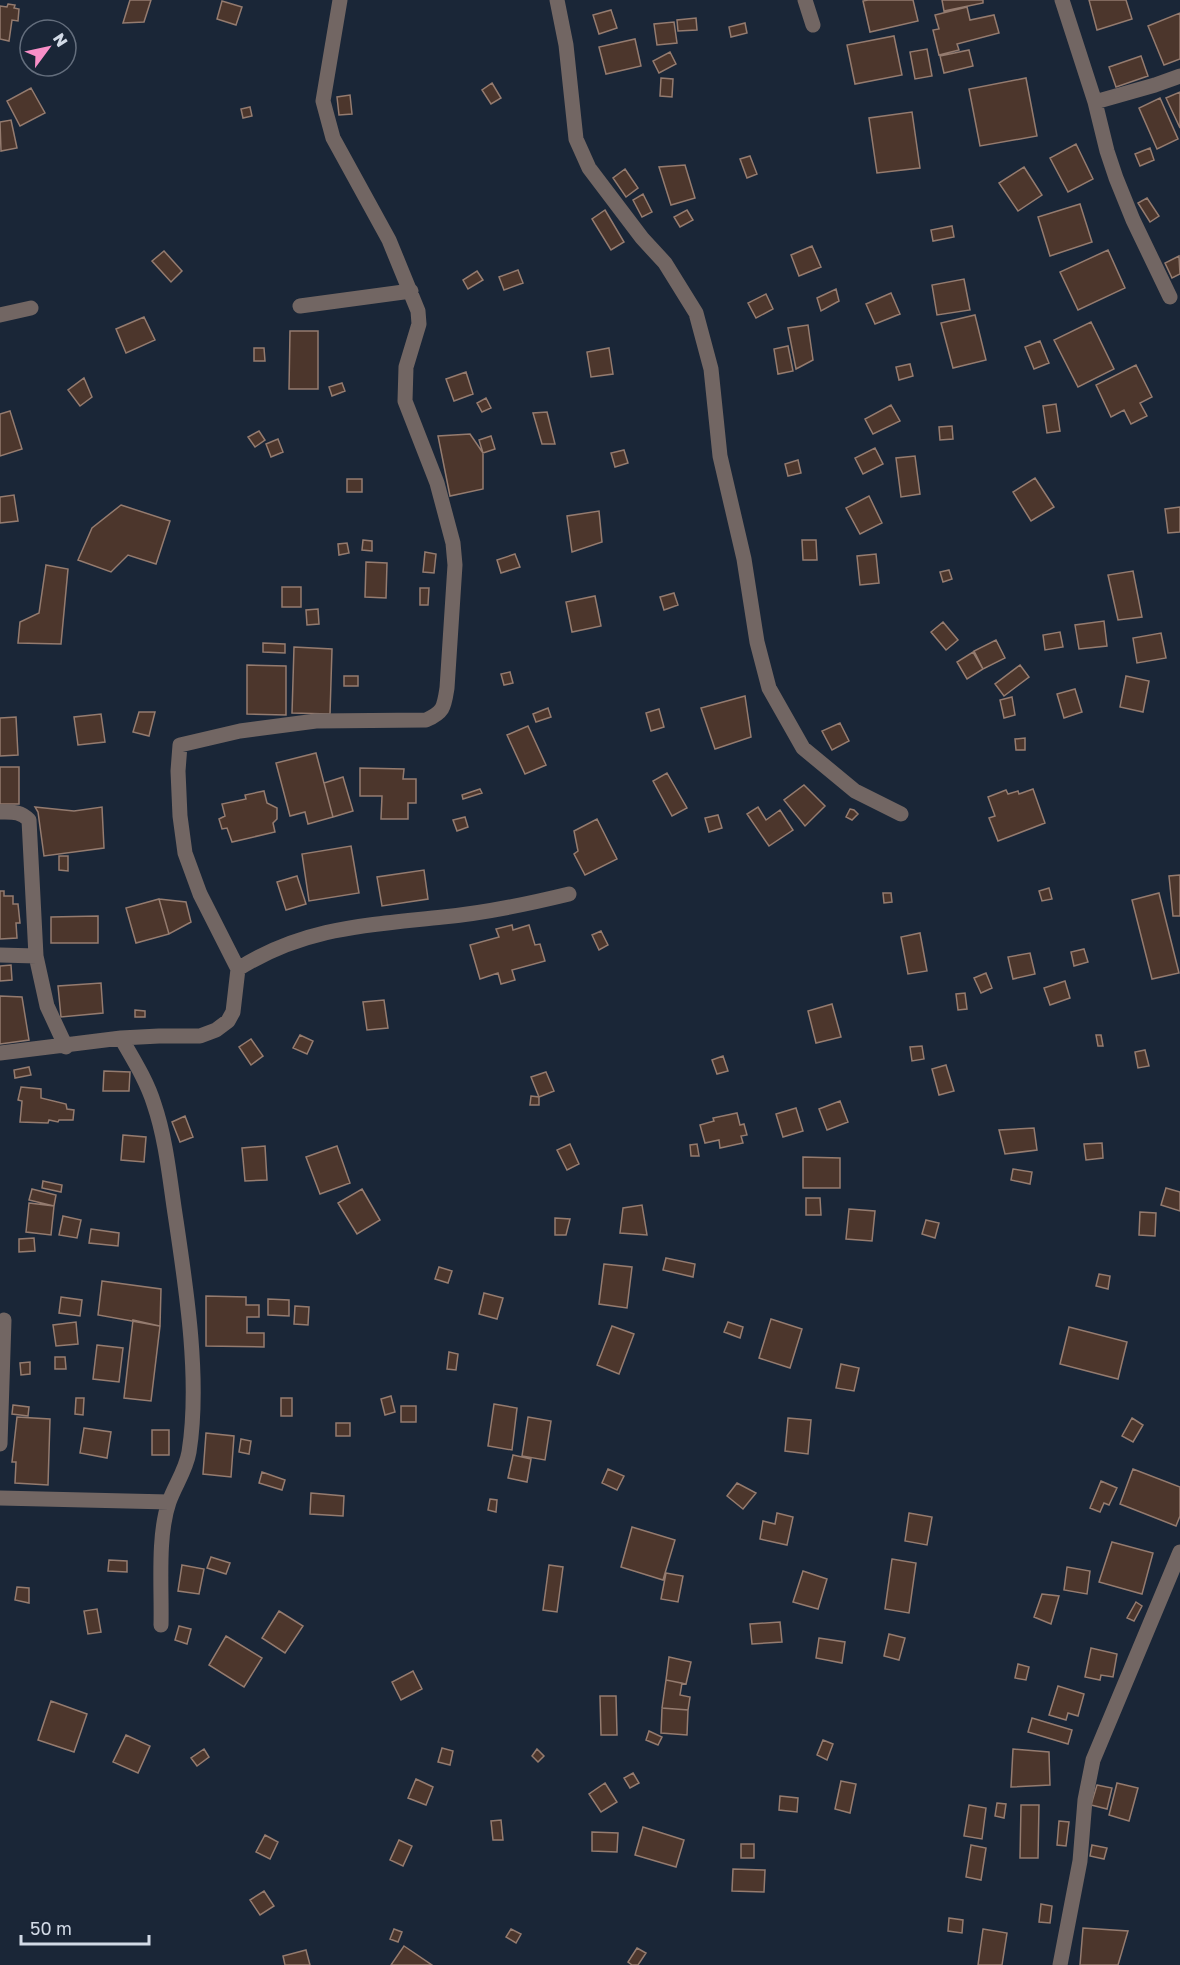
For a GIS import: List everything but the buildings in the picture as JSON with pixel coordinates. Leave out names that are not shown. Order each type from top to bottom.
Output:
[{"type":"street","points":[[0,1053],[66,1047],[121,1038],[200,1036],[216,1030],[228,1021],[233,1012],[238,969],[200,894],[185,854],[180,816],[178,771],[180,745],[240,731],[316,721],[426,720],[439,715],[444,706],[455,565],[453,543],[437,483],[405,401],[406,367],[419,324],[418,311],[389,240],[333,138],[325,111],[323,101],[340,0]]},
{"type":"street","points":[[557,0],[566,45],[576,139],[585,160],[626,218],[665,263],[696,313],[711,369],[720,456],[744,559],[757,642],[769,688],[803,748],[855,790],[901,814]]},
{"type":"street","points":[[805,0],[813,26]]},
{"type":"street","points":[[1062,0],[1095,102],[1116,178],[1133,220],[1170,297]]},
{"type":"street","points":[[1095,102],[1180,76]]},
{"type":"street","points":[[300,306],[411,291]]},
{"type":"street","points":[[0,315],[31,308]]},
{"type":"street","points":[[0,812],[17,811],[29,820],[36,956],[47,1006],[66,1047]]},
{"type":"street","points":[[238,969],[257,957],[322,933],[362,924],[445,917],[533,903],[569,894]]},
{"type":"street","points":[[0,955],[36,956]]},
{"type":"street","points":[[121,1038],[154,1102],[161,1130],[179,1243],[191,1349],[192,1416],[188,1454],[180,1481],[169,1502],[162,1539],[160,1625]]},
{"type":"street","points":[[0,1444],[4,1320]]},
{"type":"street","points":[[0,1498],[169,1502]]},
{"type":"street","points":[[1060,1965],[1080,1861],[1085,1800],[1093,1760],[1180,1552]]}]
